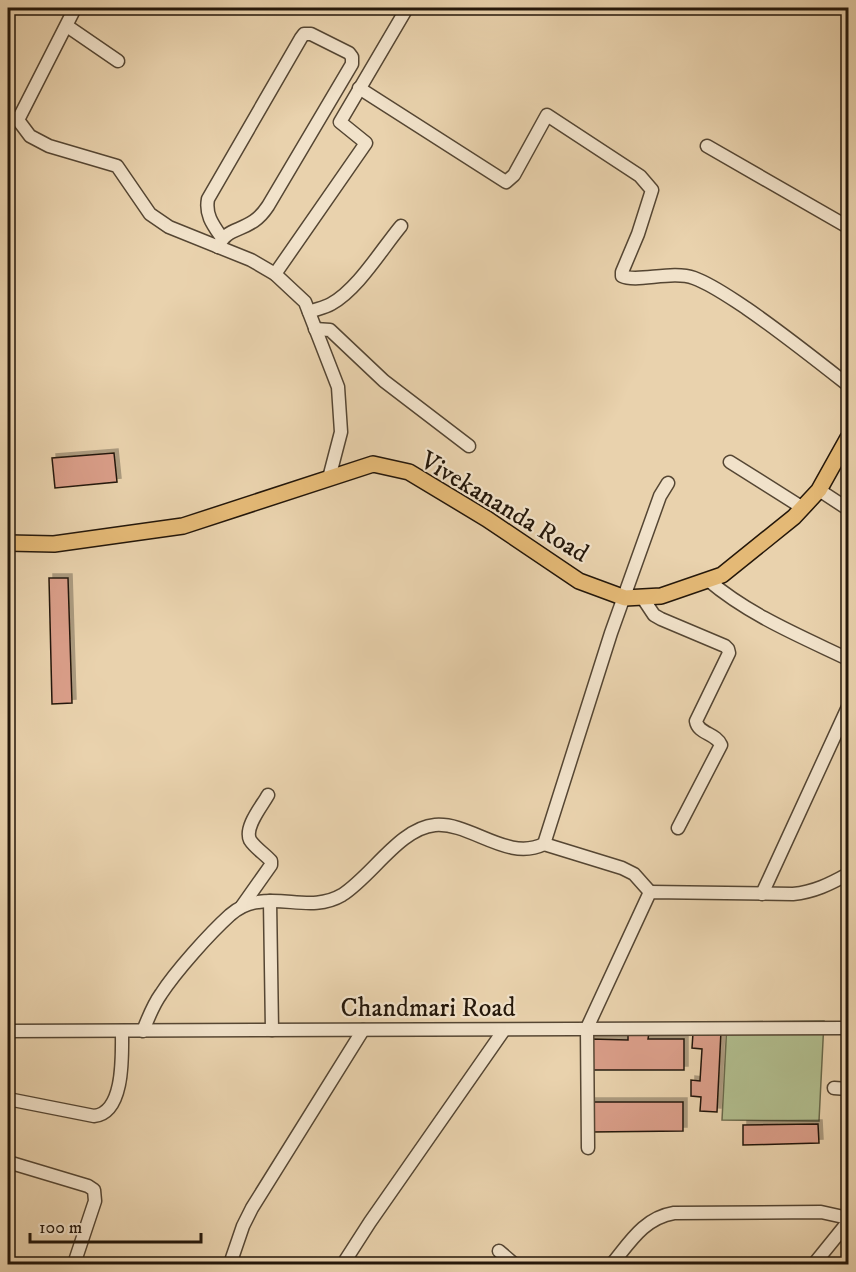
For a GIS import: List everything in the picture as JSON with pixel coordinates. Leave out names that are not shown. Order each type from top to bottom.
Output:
[{"type":"main road","name":"Vivekananda Road","points":[[8,543],[54,544],[183,526],[373,464],[409,472],[487,519],[579,581],[625,598],[661,596],[722,575],[794,517],[819,490],[848,441]]},
{"type":"street","points":[[75,8],[67,26],[13,118],[30,136],[49,146],[117,166],[150,214],[169,226],[220,243],[275,274],[305,302],[338,387],[341,432],[329,478]]},
{"type":"street","points":[[275,274],[366,143],[340,122],[407,8]]},
{"type":"street","points":[[67,26],[118,61]]},
{"type":"street","points":[[304,34],[311,34],[349,53],[352,57],[352,64],[268,206],[253,222],[228,232],[220,243],[206,209],[208,199],[301,38],[304,34]]},
{"type":"street","points":[[359,88],[506,182],[514,175],[547,115],[640,176],[652,190],[622,276],[631,278],[673,274],[692,277],[714,286],[782,332],[849,385]]},
{"type":"street","points":[[707,146],[849,227]]},
{"type":"street","points":[[309,312],[330,305],[342,297],[401,226]]},
{"type":"street","points":[[315,328],[330,330],[384,381],[469,446]]},
{"type":"street","points":[[730,462],[803,507]]},
{"type":"street","points":[[143,1031],[161,994],[230,915],[243,906],[270,901],[322,903],[340,896],[409,836],[425,826],[439,825],[453,828],[521,849],[535,849],[544,844],[611,633],[660,496],[668,483]]},
{"type":"street","points":[[819,490],[849,509]]},
{"type":"street","points":[[708,580],[750,611],[849,659]]},
{"type":"street","points":[[642,597],[654,615],[724,646],[729,653],[696,721],[699,729],[717,739],[721,745],[678,828]]},
{"type":"street","points":[[762,894],[849,706]]},
{"type":"street","points":[[243,906],[271,865],[269,859],[251,841],[249,835],[250,826],[268,795]]},
{"type":"street","points":[[544,844],[634,874],[650,892],[807,893],[849,874]]},
{"type":"street","points":[[588,1148],[587,1028],[650,892]]},
{"type":"street","points":[[270,901],[272,1030]]},
{"type":"street","name":"Chandmari Road","points":[[8,1031],[849,1028]]},
{"type":"street","points":[[230,1264],[252,1208],[363,1030]]},
{"type":"street","points":[[343,1264],[504,1030]]},
{"type":"street","points":[[8,1099],[94,1116],[107,1112],[112,1106],[118,1089],[122,1065],[122,1031]]},
{"type":"street","points":[[834,1088],[849,1089]]},
{"type":"street","points":[[8,1162],[88,1186],[94,1190],[95,1201],[74,1264]]},
{"type":"street","points":[[612,1264],[634,1235],[661,1215],[821,1212],[849,1220],[814,1264]]},
{"type":"street","points":[[499,1251],[514,1264]]},
{"type":"green space","points":[[824,1021],[819,1121],[722,1120],[727,1022]]},
{"type":"building","points":[[114,453],[117,482],[55,488],[52,458]]},
{"type":"building","points":[[49,578],[68,578],[72,703],[52,704]]},
{"type":"building","points":[[721,1031],[717,1112],[700,1111],[701,1097],[691,1096],[691,1080],[700,1081],[702,1049],[692,1048],[693,1033]]},
{"type":"building","points":[[628,1033],[649,1033],[648,1039],[684,1039],[684,1070],[591,1070],[591,1039],[628,1040]]},
{"type":"building","points":[[591,1102],[683,1102],[683,1131],[591,1132]]},
{"type":"building","points":[[818,1124],[819,1143],[743,1145],[743,1125]]}]
